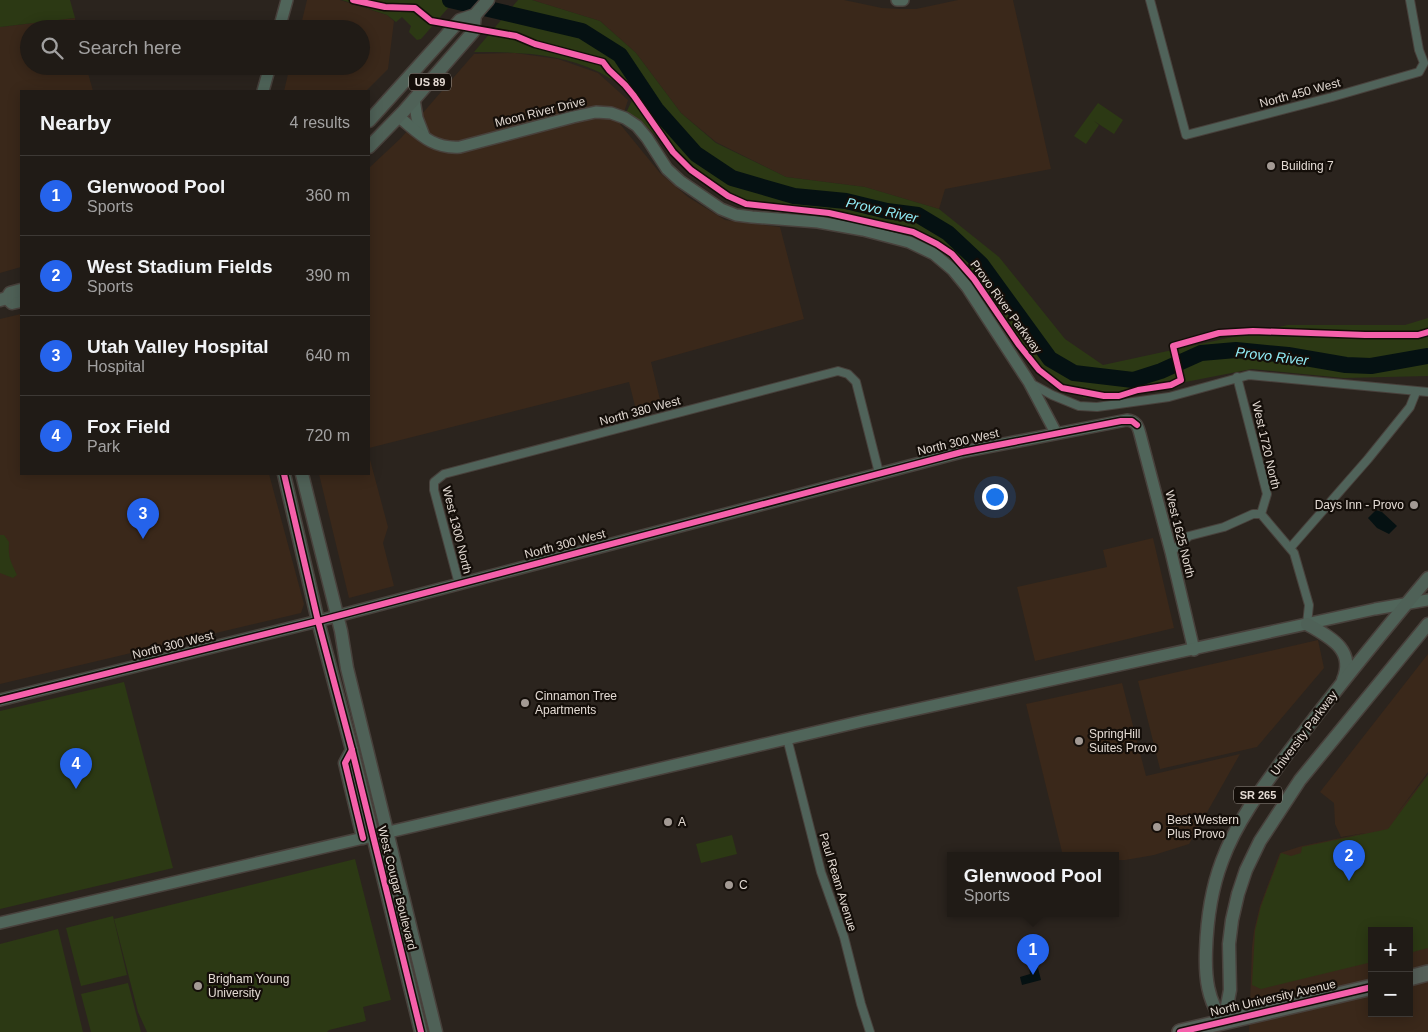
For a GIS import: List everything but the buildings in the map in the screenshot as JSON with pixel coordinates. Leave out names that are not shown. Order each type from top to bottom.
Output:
[{"type":"highway","points":[[1413,977],[1428,973]]},
{"type":"highway","name":"North University Avenue","points":[[1180,1032],[1225,1027],[1368,988]]},
{"type":"main road","name":"US 89","points":[[370,120],[460,20],[475,15],[488,0]]},
{"type":"main road","name":"US 89","points":[[370,146],[399,117],[473,32],[475,15]]},
{"type":"main road","points":[[399,117],[396,109],[402,94],[400,88]]},
{"type":"main road","points":[[20,290],[10,293],[3,299],[12,303],[20,301]]},
{"type":"main road","name":"West Cougar Boulevard","points":[[284,475],[318,621],[352,750],[368,837],[421,1032]]},
{"type":"main road","name":"West Cougar Boulevard","points":[[302,475],[337,616],[347,668],[436,1032]]},
{"type":"main road","name":"University Parkway","points":[[1225,1027],[1213,1006],[1209,994],[1205,956],[1210,908],[1222,861],[1237,830],[1263,788],[1316,715],[1428,578]]},
{"type":"main road","points":[[1308,624],[1334,640],[1342,649],[1346,666],[1342,683]]},
{"type":"main road","name":"University Parkway","points":[[1225,1027],[1230,990],[1229,944],[1232,920],[1246,870],[1260,841],[1300,780],[1428,624]]},
{"type":"street","points":[[281,20],[287,0]]},
{"type":"street","points":[[897,0],[902,0]]},
{"type":"street","name":"North 450 West","points":[[1150,0],[1186,135],[1419,72],[1424,64],[1419,50],[1410,0]]},
{"type":"street","points":[[263,90],[267,75]]},
{"type":"street","points":[[414,99],[417,118],[424,136]]},
{"type":"street","name":"Moon River Drive","points":[[399,117],[434,144],[450,148],[596,112],[611,113],[625,118],[637,126],[648,138],[667,169],[680,181],[721,209],[736,215],[752,218],[818,222],[863,230],[909,242],[934,254],[953,270],[967,287],[1029,382]]},
{"type":"street","name":"North 380 West","points":[[434,482],[444,474],[832,372],[842,371],[853,378],[858,388],[879,472]]},
{"type":"street","points":[[1029,382],[1052,395],[1079,406],[1097,408],[1169,397],[1249,375],[1428,392]]},
{"type":"street","name":"West 1720 North","points":[[1238,378],[1267,494],[1262,514]]},
{"type":"street","points":[[1029,382],[1056,433]]},
{"type":"street","points":[[1290,547],[1368,460],[1410,407],[1416,392]]},
{"type":"street","name":"North 300 West","points":[[0,700],[318,621],[879,472],[962,452],[1121,421],[1132,421],[1137,425]]},
{"type":"street","name":"West 1625 North","points":[[1137,425],[1171,552],[1194,650]]},
{"type":"street","name":"West 1300 North","points":[[434,482],[434,490],[459,584]]},
{"type":"street","points":[[1171,552],[1189,536],[1224,527],[1253,514],[1262,514],[1294,553],[1309,605],[1308,624]]},
{"type":"street","points":[[0,924],[787,738],[1308,624],[1428,600]]},
{"type":"street","name":"Paul Ream Avenue","points":[[787,738],[821,872],[844,937],[870,1032]]},
{"type":"shaded area","points":[[307,0],[340,0],[387,15],[394,21],[388,69],[367,90],[284,90],[288,75],[370,75],[370,20],[302,20]]},
{"type":"shaded area","points":[[532,0],[844,0],[882,8],[916,9],[958,0],[1013,0],[1051,169],[945,189],[939,209],[865,187],[786,177],[716,142],[681,113],[636,53],[600,21]]},
{"type":"shaded area","points":[[75,18],[75,20],[58,20]]},
{"type":"shaded area","points":[[20,25],[20,75],[89,75],[93,90],[20,90],[20,267],[0,273],[0,27]]},
{"type":"shaded area","points":[[515,53],[558,59],[598,73],[628,100],[620,124],[660,173],[688,197],[725,220],[780,227],[804,319],[651,362],[661,404],[636,410],[629,382],[370,448],[370,167],[401,138],[474,54]]},
{"type":"shaded area","points":[[20,314],[20,475],[269,475],[304,604],[301,613],[0,684],[0,319]]},
{"type":"shaded area","points":[[370,460],[388,527],[383,543],[394,586],[349,598],[319,475],[370,475]]},
{"type":"shaded area","points":[[1376,510],[1382,512],[1397,526],[1389,534],[1377,528],[1368,518]]},
{"type":"shaded area","points":[[1153,538],[1174,628],[1035,661],[1017,587],[1107,567],[1103,550]]},
{"type":"shaded area","points":[[1318,640],[1324,668],[1257,747],[1160,769],[1138,681]]},
{"type":"shaded area","points":[[1428,654],[1428,772],[1396,815],[1428,774],[1428,1032],[1249,1032],[1254,931],[1260,906],[1280,853],[1302,846],[1365,833],[1341,837],[1335,824],[1334,803],[1320,792]]},
{"type":"shaded area","points":[[1122,683],[1146,776],[1240,754],[1189,844],[1154,855],[1125,860],[1119,860],[1119,852],[1062,852],[1026,704]]},
{"type":"shaded area","points":[[1037,964],[1041,980],[1022,985],[1020,977],[1030,974],[1029,966]]},
{"type":"green space","points":[[0,0],[70,0],[75,18],[20,20],[20,25],[0,27]]},
{"type":"green space","points":[[342,0],[455,0],[421,39],[417,40],[409,32],[411,26],[402,17],[396,22],[387,15]]},
{"type":"green space","points":[[518,0],[532,0],[600,21],[636,53],[681,113],[716,143],[786,177],[865,187],[939,209],[999,257],[1065,339],[1103,365],[1288,325],[1405,325],[1428,318],[1428,376],[1344,378],[1252,369],[1129,393],[1084,398],[1062,388],[1039,370],[974,279],[952,254],[937,244],[913,232],[829,213],[746,204],[728,196],[691,170],[646,126],[626,113],[634,96],[603,74],[554,57],[506,52],[474,52]]},
{"type":"green space","points":[[1098,103],[1123,120],[1114,134],[1094,121],[1099,125],[1086,144],[1074,136]]},
{"type":"green space","points":[[0,535],[4,535],[9,542],[10,556],[17,575],[13,578],[0,573]]},
{"type":"green space","points":[[124,682],[173,868],[0,909],[0,711]]},
{"type":"green space","points":[[1428,775],[1428,948],[1413,952],[1413,927],[1368,927],[1368,963],[1261,989],[1252,985],[1255,931],[1261,906],[1281,853],[1291,856],[1301,853],[1302,847],[1388,829]]},
{"type":"green space","points":[[732,835],[737,854],[701,863],[696,844]]},
{"type":"green space","name":"Brigham Young University","points":[[355,859],[391,1000],[363,1007],[366,1021],[327,1032],[147,1032],[138,1012],[114,919]]},
{"type":"green space","points":[[113,916],[127,975],[81,986],[66,928]]},
{"type":"green space","points":[[58,929],[83,1032],[0,1032],[0,944]]},
{"type":"green space","points":[[128,983],[141,1032],[91,1032],[81,994]]},
{"type":"waterway","name":"Provo River","points":[[450,0],[582,31],[620,55],[656,109],[696,154],[732,178],[794,196],[846,201],[887,211],[918,215],[948,233],[981,264],[1050,359],[1074,373],[1133,380],[1161,371],[1201,353],[1236,350],[1288,355],[1346,365],[1371,366],[1428,356]]},
{"type":"cycle path","name":"Provo River Parkway","points":[[353,0],[385,7],[415,8],[431,21],[516,36],[535,44],[603,62],[634,96],[673,152],[691,170],[728,196],[746,204],[829,213],[913,232],[937,244],[952,254],[974,279],[1019,345],[1039,370],[1062,388],[1104,396],[1119,396],[1138,390],[1171,385],[1181,380],[1173,346],[1219,333],[1253,331],[1418,335],[1428,332]]},
{"type":"cycle path","points":[[0,700],[318,621],[962,452],[1121,421],[1132,421],[1137,425]]},
{"type":"cycle path","points":[[284,475],[318,621],[352,750],[421,1032]]},
{"type":"cycle path","points":[[352,750],[345,763],[363,838]]},
{"type":"cycle path","points":[[1180,1032],[1368,988]]},
{"type":"place","name":"Building 7","points":[[1271,166]]},
{"type":"place","name":"Days Inn - Provo","points":[[1414,505]]},
{"type":"place","name":"Utah Valley Hospital","points":[[143,539]]},
{"type":"place","name":"Cinnamon Tree Apartments","points":[[525,703]]},
{"type":"place","name":"SpringHill Suites Provo","points":[[1079,741]]},
{"type":"place","name":"Fox Field","points":[[76,789]]},
{"type":"place","name":"A","points":[[668,822]]},
{"type":"place","name":"Best Western Plus Provo","points":[[1157,827]]},
{"type":"place","name":"West Stadium Fields","points":[[1349,881]]},
{"type":"place","name":"C","points":[[729,885]]},
{"type":"place","name":"Glenwood Pool","points":[[1033,975]]},
{"type":"place","name":"Brigham Young University","points":[[198,986]]}]
